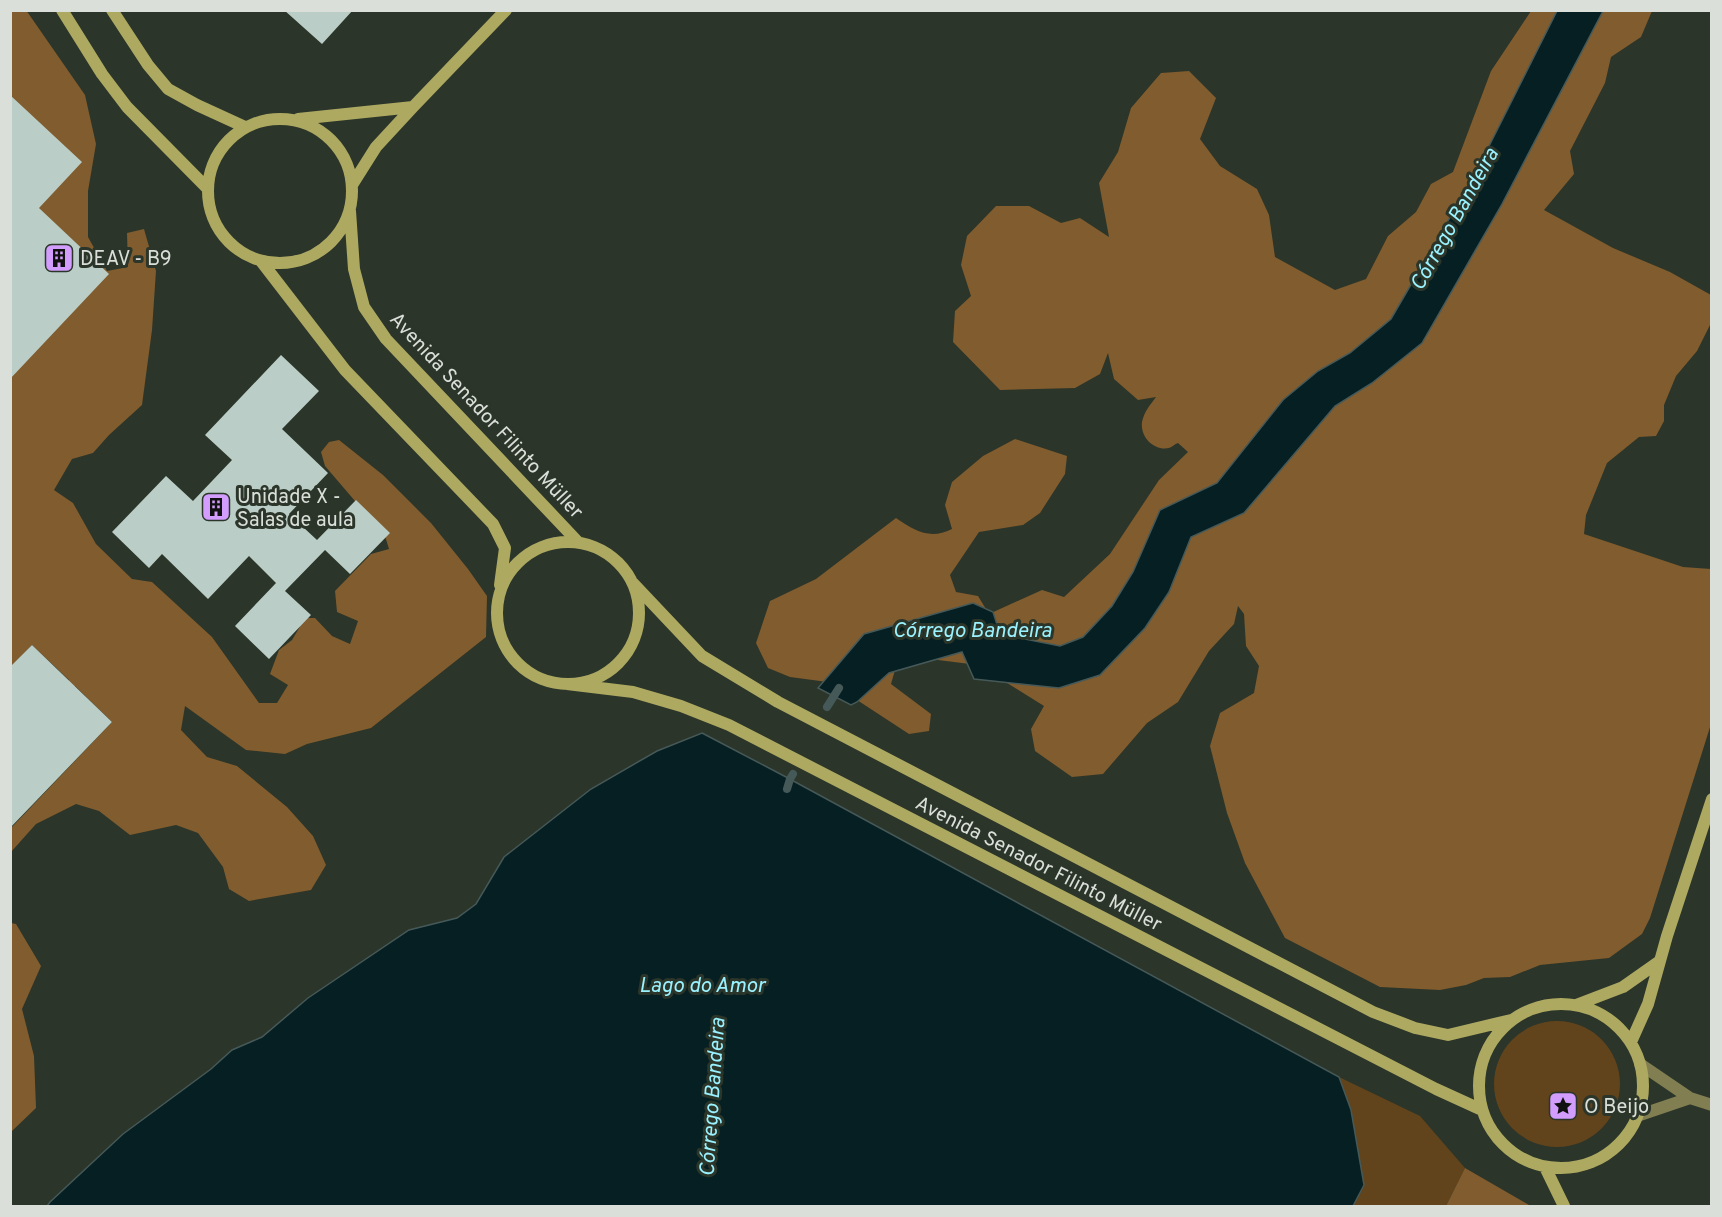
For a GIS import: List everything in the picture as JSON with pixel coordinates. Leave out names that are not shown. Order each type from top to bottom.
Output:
[{"type":"main road","points":[[62,10],[102,74],[127,107],[208,189]]},
{"type":"main road","points":[[112,10],[148,65],[168,89],[196,105],[245,127]]},
{"type":"main road","points":[[352,185],[376,147],[506,10]]},
{"type":"main road","points":[[292,120],[315,127],[334,142],[346,162],[352,185],[350,208],[341,230],[326,247],[295,261],[284,263],[261,261],[239,251],[222,234],[211,213],[208,189],[213,165],[226,143],[245,127],[269,119],[292,120],[413,107]]},
{"type":"main road","name":"Avenida Senador Filinto Müller","points":[[350,208],[354,269],[364,307],[386,339],[578,542]]},
{"type":"main road","points":[[261,261],[345,370],[493,524],[505,548],[499,599],[498,628],[505,646],[516,662],[531,674],[548,682],[567,684],[590,681],[611,669],[628,652],[637,630],[639,606],[633,583],[619,564],[600,550],[578,542],[556,543],[536,550],[519,562],[506,579],[499,599]]},
{"type":"main road","name":"Avenida Senador Filinto Müller","points":[[633,583],[702,656],[778,702],[1373,1012],[1415,1028],[1448,1035],[1511,1020]]},
{"type":"main road","name":"Avenida Senador Filinto Müller","points":[[567,684],[633,692],[681,706],[729,725],[1436,1089],[1482,1110]]},
{"type":"main road","points":[[1631,1042],[1648,1004],[1712,799]]},
{"type":"main road","points":[[1576,1005],[1623,987],[1660,961]]},
{"type":"main road","points":[[1576,1005],[1608,1018],[1631,1042],[1640,1064],[1643,1090],[1637,1116],[1626,1135],[1610,1152],[1590,1163],[1568,1168],[1545,1167],[1524,1160],[1506,1148],[1491,1130],[1482,1110],[1478,1085],[1482,1060],[1494,1038],[1511,1020],[1542,1006],[1576,1005]]},
{"type":"main road","points":[[1545,1167],[1564,1206]]},
{"type":"street","points":[[1640,1064],[1690,1098],[1712,1105]]},
{"type":"street","points":[[1637,1116],[1690,1098]]},
{"type":"shaded area","points":[[26,10],[85,95],[96,144],[88,191],[88,237],[107,271],[128,267],[127,233],[144,229],[156,271],[152,330],[142,405],[93,453],[72,459],[54,490],[73,503],[96,544],[132,579],[152,582],[212,637],[259,703],[277,703],[288,685],[270,674],[279,650],[292,640],[305,618],[315,618],[332,636],[350,644],[358,621],[337,612],[335,591],[371,554],[389,549],[385,536],[325,466],[321,452],[329,442],[339,440],[383,475],[431,523],[487,596],[486,637],[371,728],[307,744],[285,754],[246,750],[185,706],[181,730],[207,757],[237,766],[287,807],[313,836],[326,865],[311,890],[249,901],[229,889],[223,867],[198,833],[176,825],[130,835],[99,811],[76,804],[36,824],[11,852],[11,828],[112,722],[75,686],[11,754],[69,680],[32,645],[11,667],[10,11]]},
{"type":"shaded area","points":[[1531,11],[1652,11],[1641,37],[1611,57],[1605,83],[1570,151],[1574,174],[1544,210],[1613,248],[1670,272],[1711,295],[1711,323],[1697,351],[1676,376],[1664,405],[1664,421],[1656,436],[1639,437],[1607,463],[1586,515],[1584,534],[1683,567],[1711,569],[1711,724],[1650,918],[1642,934],[1609,958],[1540,965],[1510,977],[1484,978],[1466,985],[1440,990],[1380,987],[1285,938],[1245,863],[1227,813],[1210,746],[1220,713],[1254,693],[1259,666],[1246,646],[1244,614],[1238,606],[1234,624],[1209,651],[1178,702],[1147,723],[1103,774],[1072,777],[1035,751],[1031,729],[1044,706],[978,665],[914,657],[895,670],[891,684],[931,714],[929,731],[909,734],[857,700],[850,685],[790,677],[768,668],[756,643],[770,601],[816,579],[896,518],[910,527],[930,534],[952,529],[945,505],[952,482],[983,456],[1015,439],[1067,456],[1065,474],[1040,513],[1023,525],[979,532],[950,575],[956,592],[978,596],[989,614],[1042,590],[1064,597],[1110,554],[1159,480],[1188,452],[1178,443],[1169,448],[1163,448],[1149,442],[1143,433],[1142,422],[1156,397],[1138,400],[1114,379],[1108,353],[1100,374],[1075,388],[1000,390],[953,342],[955,311],[971,296],[961,265],[967,236],[996,206],[1029,206],[1061,223],[1080,218],[1109,237],[1099,183],[1118,152],[1131,108],[1161,73],[1189,71],[1216,98],[1200,139],[1220,166],[1257,189],[1269,215],[1275,257],[1335,290],[1366,279],[1388,236],[1416,212],[1431,184],[1453,172],[1491,71]]},
{"type":"shaded area","points":[[11,923],[16,924],[41,966],[22,1009],[34,1056],[36,1108],[11,1132]]},
{"type":"shaded area","points":[[1557,1021],[1581,1026],[1602,1039],[1615,1060],[1620,1084],[1615,1108],[1602,1129],[1581,1142],[1557,1147],[1533,1142],[1512,1129],[1499,1108],[1494,1084],[1499,1060],[1512,1039],[1533,1026]]},
{"type":"shaded area","points":[[1339,1077],[1420,1116],[1465,1168],[1446,1206],[1353,1206],[1364,1185],[1351,1110]]},
{"type":"shaded area","points":[[1465,1168],[1529,1205],[1529,1206],[1446,1206]]},
{"type":"water","name":"Córrego Bandeira","points":[[1557,11],[1603,11],[1502,204],[1422,343],[1372,383],[1335,406],[1244,513],[1191,537],[1169,592],[1145,628],[1100,675],[1059,688],[974,679],[962,652],[889,673],[851,705],[818,688],[864,634],[973,603],[993,612],[1000,634],[1060,646],[1083,637],[1112,606],[1133,572],[1160,510],[1217,483],[1283,400],[1318,371],[1350,353],[1391,319],[1473,178]]},
{"type":"water","name":"Lago do Amor","points":[[702,733],[1339,1077],[1351,1110],[1364,1185],[1353,1206],[47,1206],[123,1134],[211,1069],[232,1050],[262,1037],[308,998],[409,930],[457,918],[476,904],[504,857],[591,789],[657,751]]},
{"type":"building","points":[[284,10],[353,10],[322,44]]},
{"type":"building","name":"DEAV - B9","points":[[10,95],[82,162],[39,208],[109,274],[10,379]]},
{"type":"building","name":"Unidade X - Salas de aula","points":[[281,355],[319,391],[282,429],[328,473],[289,514],[317,540],[356,500],[390,533],[350,574],[325,550],[285,591],[311,615],[269,659],[235,626],[276,583],[249,556],[208,599],[162,554],[149,568],[112,532],[166,476],[193,501],[232,460],[205,435]]},
{"type":"building","points":[[32,645],[112,722],[10,828],[10,667]]},
{"type":"waterway","name":"Córrego Bandeira","points":[[827,707],[839,688]]},
{"type":"waterway","name":"Córrego Bandeira","points":[[787,789],[793,774]]},
{"type":"place","name":"DEAV - B9","points":[[59,258]]},
{"type":"place","name":"Unidade X - Salas de aula","points":[[216,507]]},
{"type":"place","name":"O Beijo","points":[[1563,1106]]}]
